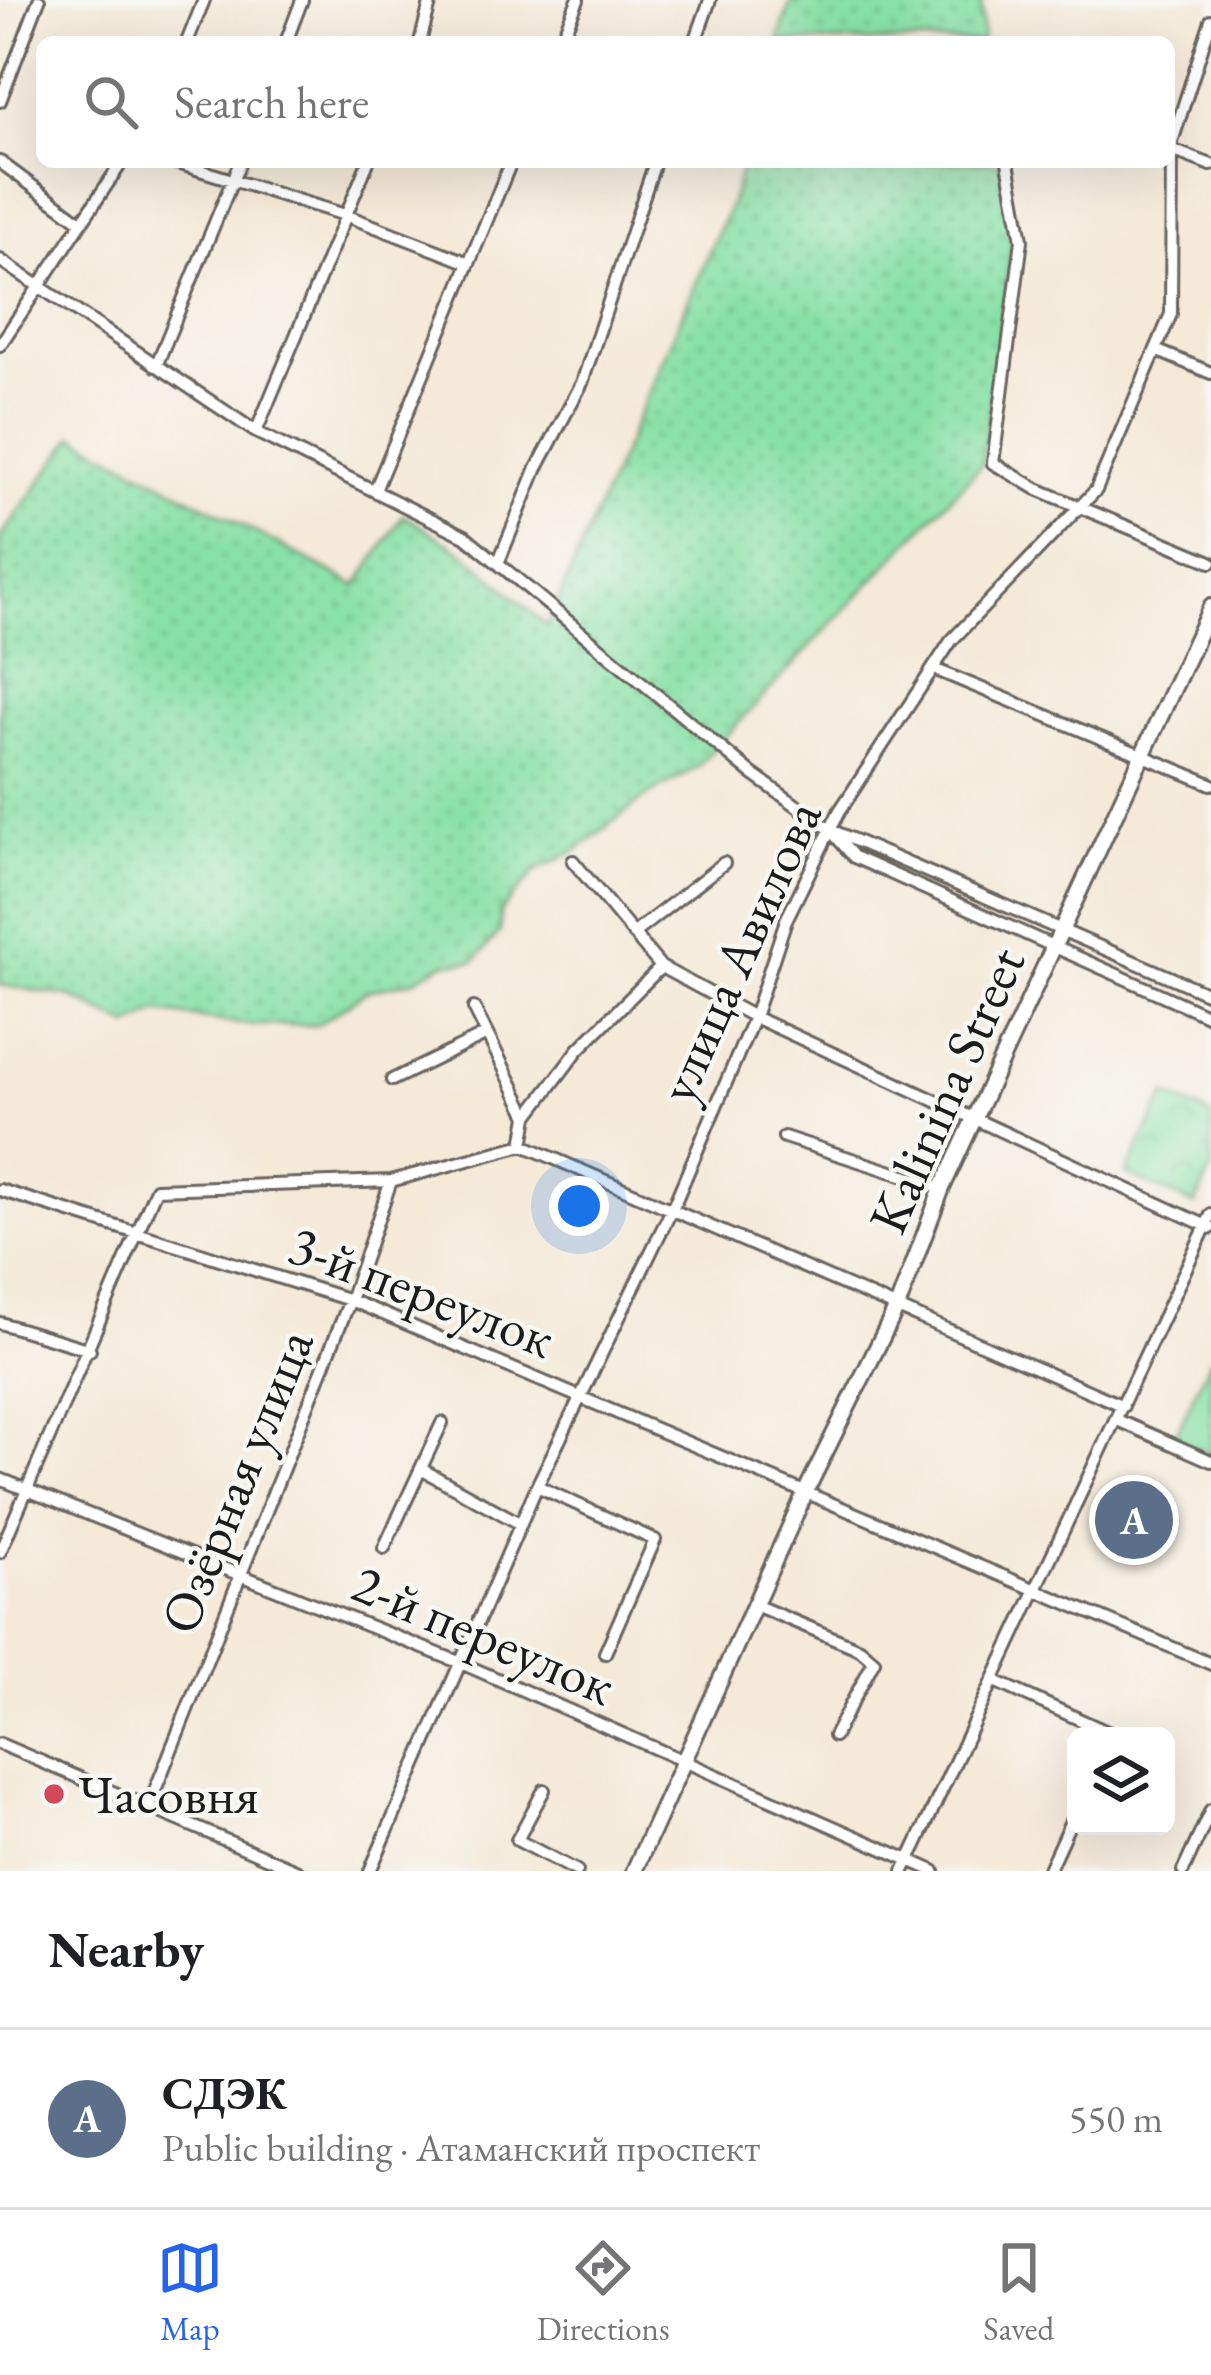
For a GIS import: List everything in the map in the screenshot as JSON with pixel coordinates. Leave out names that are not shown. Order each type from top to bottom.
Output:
[{"type":"main road","name":"Kalinina Street","points":[[634,1871],[806,1490],[898,1305],[943,1188],[1211,607]]},
{"type":"street","points":[[0,101],[39,0]]},
{"type":"street","points":[[189,36],[204,0]]},
{"type":"street","points":[[288,36],[302,0]]},
{"type":"street","points":[[422,36],[431,0]]},
{"type":"street","points":[[563,36],[578,0]]},
{"type":"street","points":[[697,36],[710,0]]},
{"type":"street","name":"улица Авилова","points":[[1175,132],[1211,20]]},
{"type":"street","points":[[1175,146],[1211,165]]},
{"type":"street","points":[[0,162],[80,221]]},
{"type":"street","points":[[0,346],[118,168]]},
{"type":"street","points":[[195,168],[344,215],[469,263]]},
{"type":"street","points":[[156,367],[239,168]]},
{"type":"street","points":[[256,432],[365,168]]},
{"type":"street","points":[[376,488],[509,168]]},
{"type":"street","points":[[499,561],[536,470],[582,383],[653,168]]},
{"type":"street","points":[[1009,168],[1022,240],[993,463],[1083,509],[1211,562]]},
{"type":"street","name":"улица Авилова","points":[[370,1871],[520,1523],[673,1207],[754,1017],[786,920],[831,830],[934,669],[980,608],[1059,526],[1083,509],[1158,351],[1172,314],[1175,280],[1172,168]]},
{"type":"street","points":[[0,260],[256,432],[376,488],[499,561],[711,740],[831,830],[854,857],[1211,1017]]},
{"type":"street","points":[[1158,351],[1211,373]]},
{"type":"street","points":[[934,669],[1211,784]]},
{"type":"street","points":[[831,830],[1211,995]]},
{"type":"street","points":[[573,861],[661,967],[754,1017],[976,1121],[1209,1223],[907,1866]]},
{"type":"street","points":[[633,934],[724,863]]},
{"type":"street","points":[[523,1145],[528,1116],[578,1050],[661,967]]},
{"type":"street","points":[[474,1008],[528,1116]]},
{"type":"street","points":[[392,1080],[487,1034]]},
{"type":"street","points":[[784,1136],[943,1188]]},
{"type":"street","points":[[0,1552],[156,1189],[391,1181],[523,1145],[1123,1406]]},
{"type":"street","name":"Озёрная улица","points":[[148,1808],[350,1300],[391,1181]]},
{"type":"street","name":"3-й переулок","points":[[0,1190],[350,1300],[1211,1664]]},
{"type":"street","points":[[0,1323],[90,1350]]},
{"type":"street","points":[[1117,1420],[1211,1461]]},
{"type":"street","points":[[384,1548],[442,1423]]},
{"type":"street","points":[[421,1469],[520,1523]]},
{"type":"street","name":"2-й переулок","points":[[0,1479],[461,1663],[907,1866],[934,1871]]},
{"type":"street","points":[[537,1486],[655,1540],[604,1653]]},
{"type":"street","points":[[755,1606],[860,1649],[874,1661],[834,1736]]},
{"type":"street","points":[[995,1681],[1095,1727]]},
{"type":"street","points":[[0,1744],[298,1871]]},
{"type":"street","points":[[544,1790],[517,1840],[577,1871]]},
{"type":"street","points":[[1183,1871],[1211,1810]]},
{"type":"street","points":[[1048,1871],[1067,1830]]},
{"type":"green space","points":[[791,0],[981,0],[983,36],[780,36]]},
{"type":"green space","points":[[741,168],[1000,168],[1012,241],[982,464],[697,767],[647,796],[575,851],[536,871],[500,912],[500,931],[475,961],[445,963],[411,981],[367,991],[317,1025],[249,1025],[158,1012],[129,1026],[69,996],[0,985],[0,538],[74,436],[357,586],[403,515],[466,554],[547,626],[732,200]]},
{"type":"green space","points":[[1166,1094],[1211,1116],[1211,1171],[1195,1205],[1126,1174]]},
{"type":"green space","points":[[1211,1357],[1211,1454],[1174,1439]]},
{"type":"place","name":"СДЭК","points":[[1134,1520]]},
{"type":"place","name":"Часовня","points":[[54,1794]]}]
